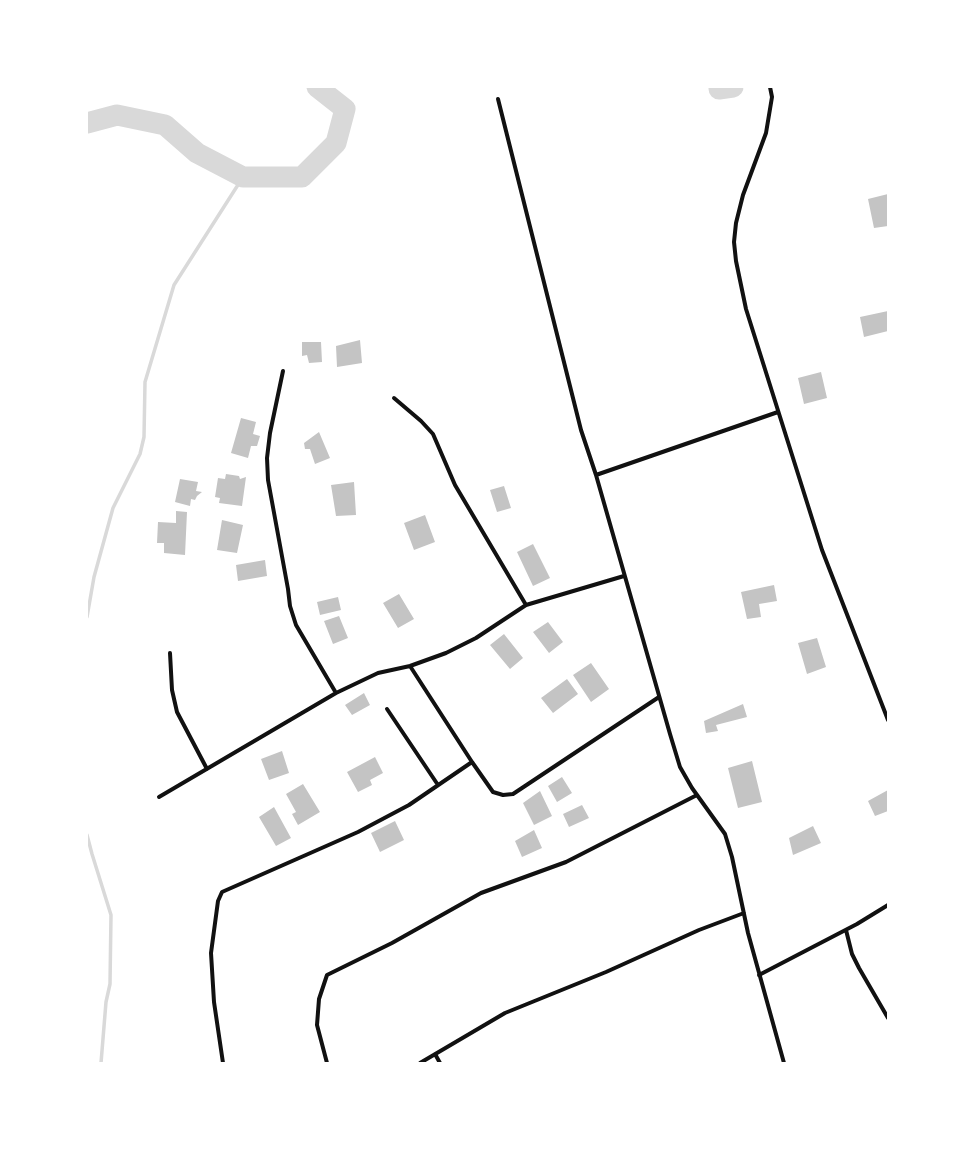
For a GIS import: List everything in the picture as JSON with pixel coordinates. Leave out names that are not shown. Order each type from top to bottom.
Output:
[{"type":"street","points":[[770,87],[772,96],[766,133],[743,195],[734,242],[736,261],[746,309],[822,550],[888,720]]},
{"type":"street","points":[[498,99],[579,422],[596,475],[659,697],[680,767],[697,796],[725,834],[732,857],[748,934],[784,1063]]},
{"type":"street","points":[[283,371],[270,433],[267,458],[268,480],[290,606],[296,625],[336,693]]},
{"type":"street","points":[[394,398],[421,421],[433,434],[455,485],[526,605]]},
{"type":"street","points":[[596,475],[778,412]]},
{"type":"street","points":[[159,797],[336,693],[378,673],[410,666],[452,650],[476,638],[526,605],[624,576]]},
{"type":"street","points":[[170,653],[172,690],[177,712],[207,769]]},
{"type":"street","points":[[410,666],[472,762],[494,792],[503,796],[513,794],[659,697]]},
{"type":"street","points":[[387,709],[438,785]]},
{"type":"street","points":[[223,1063],[214,1002],[211,953],[218,901],[222,892],[358,832],[409,805],[472,762]]},
{"type":"street","points":[[327,1063],[317,1025],[319,999],[327,975],[392,943],[480,893],[566,862],[697,796]]},
{"type":"street","points":[[759,975],[846,930],[888,905]]},
{"type":"street","points":[[420,1063],[505,1013],[606,972],[699,930],[744,913]]},
{"type":"street","points":[[846,930],[852,954],[888,1018]]},
{"type":"street","points":[[435,1054],[440,1063]]},
{"type":"building","points":[[888,194],[888,226],[874,228],[868,199]]},
{"type":"building","points":[[888,311],[888,331],[864,337],[860,317]]},
{"type":"building","points":[[360,340],[362,363],[337,367],[336,346]]},
{"type":"building","points":[[302,342],[321,342],[322,362],[309,363],[307,355],[302,356]]},
{"type":"building","points":[[821,372],[827,398],[804,404],[798,378]]},
{"type":"building","points":[[241,418],[256,422],[253,434],[260,436],[257,446],[251,446],[248,458],[231,453]]},
{"type":"building","points":[[319,432],[330,458],[315,464],[310,449],[305,449],[304,443]]},
{"type":"building","points":[[226,474],[239,476],[240,479],[246,477],[242,506],[219,503],[220,498],[215,497],[218,478],[225,479]]},
{"type":"building","points":[[180,479],[198,482],[196,491],[202,492],[195,500],[191,499],[190,506],[175,502]]},
{"type":"building","points":[[354,482],[356,515],[336,516],[331,485]]},
{"type":"building","points":[[504,486],[511,508],[497,512],[490,490]]},
{"type":"building","points":[[176,511],[187,512],[185,555],[164,553],[164,543],[157,543],[158,522],[176,523]]},
{"type":"building","points":[[425,515],[435,542],[414,550],[404,523]]},
{"type":"building","points":[[222,520],[243,525],[237,553],[217,550]]},
{"type":"building","points":[[533,544],[550,578],[533,586],[517,552]]},
{"type":"building","points":[[265,560],[267,576],[238,581],[236,565]]},
{"type":"building","points":[[774,585],[777,601],[759,604],[761,617],[747,619],[741,592]]},
{"type":"building","points":[[399,594],[414,619],[398,628],[383,603]]},
{"type":"building","points":[[338,597],[341,610],[320,615],[317,602]]},
{"type":"building","points":[[339,616],[348,638],[333,644],[324,621]]},
{"type":"building","points":[[548,622],[563,642],[549,653],[533,632]]},
{"type":"building","points":[[504,634],[523,658],[510,669],[490,645]]},
{"type":"building","points":[[817,638],[826,667],[807,674],[798,643]]},
{"type":"building","points":[[591,663],[609,689],[591,702],[573,675]]},
{"type":"building","points":[[567,679],[578,694],[553,713],[541,698]]},
{"type":"building","points":[[364,693],[370,705],[352,715],[345,705]]},
{"type":"building","points":[[743,704],[747,717],[716,725],[718,731],[706,733],[704,721]]},
{"type":"building","points":[[282,751],[289,773],[269,780],[261,759]]},
{"type":"building","points":[[375,757],[383,773],[370,780],[372,785],[358,792],[347,772]]},
{"type":"building","points":[[752,761],[762,802],[738,808],[728,768]]},
{"type":"building","points":[[562,777],[572,793],[557,802],[548,786]]},
{"type":"building","points":[[303,784],[320,812],[298,825],[292,814],[296,812],[286,794]]},
{"type":"building","points":[[888,790],[888,811],[875,816],[868,801]]},
{"type":"building","points":[[540,791],[552,816],[534,825],[523,803]]},
{"type":"building","points":[[582,805],[589,818],[569,827],[563,814]]},
{"type":"building","points":[[274,807],[291,838],[276,846],[259,817]]},
{"type":"building","points":[[395,821],[404,840],[380,852],[371,833]]},
{"type":"building","points":[[813,826],[821,843],[793,855],[789,838]]},
{"type":"building","points":[[534,830],[542,848],[522,857],[515,841]]},
{"type":"waterway","points":[[87,123],[117,115],[165,125],[197,153],[243,177],[302,177],[336,143],[345,109],[317,87]]},
{"type":"waterway","points":[[719,87],[719,89],[733,87]]},
{"type":"waterway","points":[[87,617],[94,577],[113,508],[140,454],[144,437],[145,382],[174,285],[243,177]]},
{"type":"waterway","points":[[87,835],[111,915],[110,984],[106,1002],[101,1063]]}]
